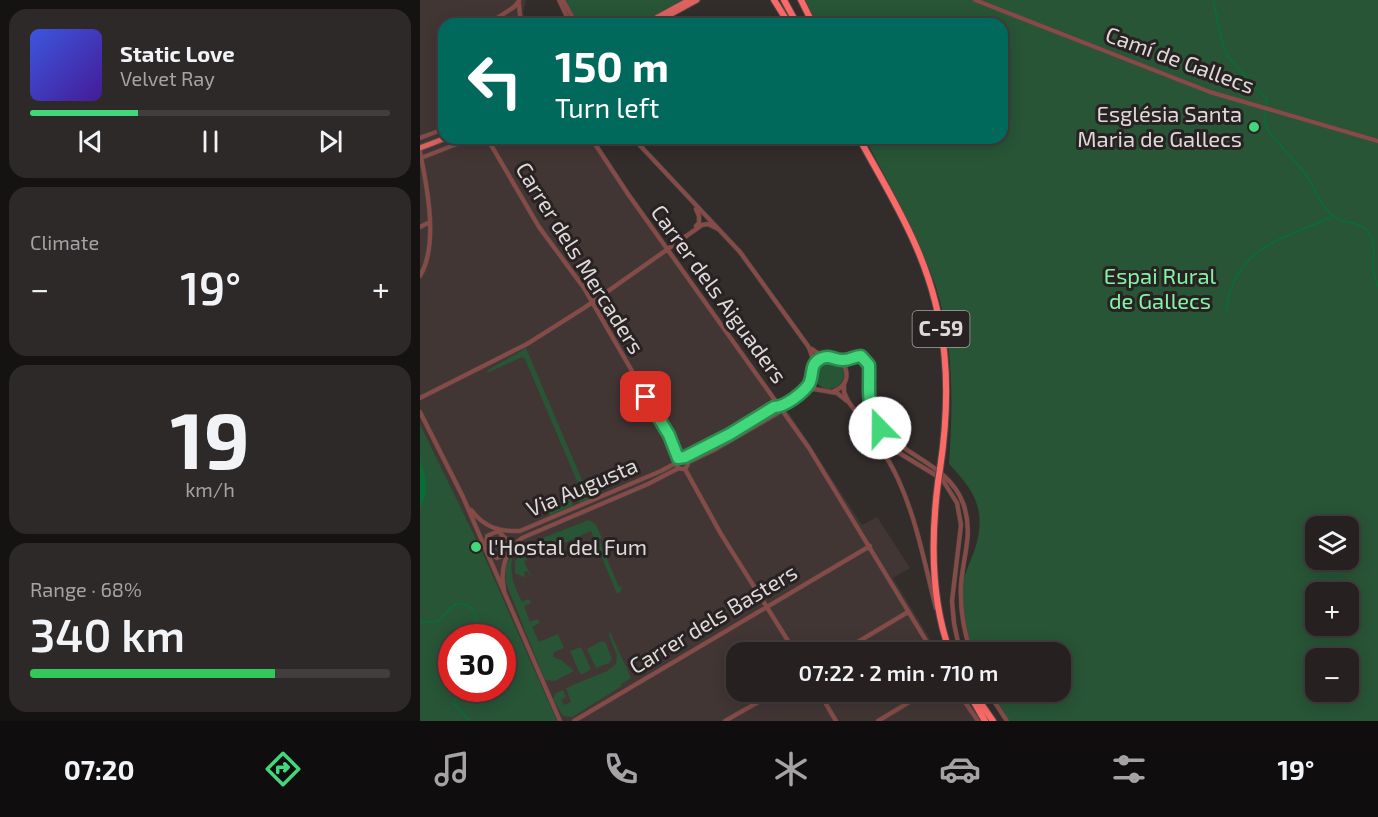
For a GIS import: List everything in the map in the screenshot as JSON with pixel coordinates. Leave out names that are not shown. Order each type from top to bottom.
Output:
[{"type":"highway","points":[[774,0],[785,18]]},
{"type":"highway","points":[[784,0],[794,18]]},
{"type":"highway","points":[[801,0],[810,18]]},
{"type":"highway","name":"C-59","points":[[862,144],[914,242],[935,297],[943,339],[947,384],[946,426],[933,525],[933,562],[936,590],[948,642]]},
{"type":"highway","name":"C-59","points":[[946,636],[946,642]]},
{"type":"highway","points":[[976,702],[990,721]]},
{"type":"highway","points":[[980,702],[990,721]]},
{"type":"main road","points":[[656,18],[689,0]]},
{"type":"main road","points":[[664,18],[697,0]]},
{"type":"main road","points":[[420,150],[438,141]]},
{"type":"street","points":[[497,18],[514,7],[519,0]]},
{"type":"street","points":[[519,0],[518,8],[522,18]]},
{"type":"street","points":[[561,0],[567,18]]},
{"type":"street","points":[[561,0],[572,18]]},
{"type":"street","name":"Camí de Gallecs","points":[[975,0],[1210,92],[1378,141]]},
{"type":"street","points":[[420,138],[438,131]]},
{"type":"street","points":[[421,158],[457,144]]},
{"type":"street","name":"Carrer dels Mercaders","points":[[491,144],[539,226],[584,288],[669,435],[679,468]]},
{"type":"street","name":"Carrer dels Aiguaders","points":[[594,144],[666,249],[809,448],[927,642]]},
{"type":"street","points":[[639,144],[745,258],[808,346],[814,358],[813,366],[808,385],[802,392]]},
{"type":"street","points":[[420,150],[430,222],[429,255],[420,276]]},
{"type":"street","points":[[692,231],[699,223],[699,216],[693,203]]},
{"type":"street","points":[[420,227],[430,222]]},
{"type":"street","points":[[420,398],[527,344],[702,225],[708,224],[718,229]]},
{"type":"street","points":[[808,346],[818,354],[840,360],[861,356],[869,365],[868,393],[874,417],[880,428],[893,441],[944,474],[953,484],[963,502],[969,525],[961,586],[967,642]]},
{"type":"street","points":[[813,366],[819,360],[827,357]]},
{"type":"street","points":[[851,358],[846,370],[844,392],[884,453],[908,505],[945,642]]},
{"type":"street","points":[[840,360],[846,370]]},
{"type":"street","points":[[811,376],[814,385],[821,391]]},
{"type":"street","points":[[834,392],[844,384]]},
{"type":"street","points":[[688,462],[685,457],[730,434],[774,407],[779,407],[802,392],[814,388],[834,392],[848,401]]},
{"type":"street","points":[[685,469],[688,462],[778,413],[779,407]]},
{"type":"street","points":[[420,412],[463,497],[560,721]]},
{"type":"street","points":[[865,424],[891,448],[942,479],[957,503],[961,525],[952,601],[958,642]]},
{"type":"street","name":"Via Augusta","points":[[498,531],[520,531],[529,528],[685,457]]},
{"type":"street","points":[[679,468],[685,469]]},
{"type":"street","name":"Via Augusta","points":[[509,553],[515,543],[522,538],[648,484],[679,468]]},
{"type":"street","points":[[685,469],[721,534],[788,642]]},
{"type":"street","name":"Via Augusta","points":[[463,497],[479,521],[498,531],[506,539],[509,553]]},
{"type":"street","points":[[486,551],[487,536],[498,531]]},
{"type":"street","name":"Carrer dels Basters","points":[[574,721],[870,546]]},
{"type":"street","points":[[486,551],[497,558],[509,553]]},
{"type":"street","points":[[506,596],[502,571],[509,553]]},
{"type":"street","points":[[858,642],[908,612]]},
{"type":"street","points":[[725,721],[758,702]]},
{"type":"street","points":[[825,702],[836,721]]},
{"type":"street","points":[[878,721],[909,702]]},
{"type":"street","points":[[965,702],[978,721]]},
{"type":"street","points":[[995,702],[1007,721]]},
{"type":"shaded area","points":[[420,0],[526,0],[523,13],[526,18],[438,18],[438,144],[598,144],[629,193],[774,396],[791,416],[862,525],[877,517],[910,568],[893,578],[932,642],[726,642],[726,702],[969,702],[981,721],[557,721],[482,551],[420,424]]},
{"type":"shaded area","points":[[420,459],[426,490],[420,507]]},
{"type":"green space","points":[[566,0],[685,0],[652,18],[574,18]]},
{"type":"green space","name":"Espai Rural de Gallecs","points":[[803,0],[1378,0],[1378,721],[1008,721],[996,702],[1071,702],[1071,642],[970,642],[964,618],[962,591],[978,538],[979,515],[973,494],[949,464],[951,375],[949,352],[942,309],[921,249],[868,144],[1008,144],[1008,18],[812,18]]},
{"type":"green space","points":[[526,348],[590,499],[580,503],[577,495],[579,486],[525,359],[522,357],[487,373],[488,370]]},
{"type":"green space","points":[[829,359],[835,360],[843,368],[843,380],[835,388],[829,389],[823,388],[815,380],[814,374],[815,368],[823,360]]},
{"type":"green space","points":[[420,424],[482,551],[514,624],[438,624],[438,702],[516,702],[516,628],[557,721],[420,721]]},
{"type":"green space","points":[[570,497],[572,506],[551,515],[546,512],[544,508]]},
{"type":"green space","points":[[589,520],[596,525],[602,538],[599,540],[619,587],[622,587],[617,594],[591,531],[555,547],[551,540],[533,547],[545,537]]},
{"type":"green space","points":[[514,551],[511,566],[514,583],[522,602],[529,599],[531,603],[524,606],[530,622],[538,619],[540,623],[532,627],[539,642],[558,634],[564,648],[554,652],[553,657],[561,660],[574,671],[555,681],[545,680],[506,583],[506,566]]},
{"type":"green space","points":[[520,555],[526,557],[527,560],[524,561],[532,579],[527,571],[524,572],[523,577],[515,573],[515,561]]},
{"type":"green space","points":[[610,632],[631,678],[572,717],[563,716],[553,699],[556,693],[563,690],[566,697],[561,700],[564,705],[571,702],[566,688],[607,671],[616,664],[617,655],[609,635]]},
{"type":"green space","points":[[602,641],[606,643],[612,660],[596,668],[587,649]]},
{"type":"green space","points":[[581,647],[591,669],[583,674],[580,674],[570,651]]},
{"type":"waterway","points":[[1213,0],[1223,46],[1229,58],[1267,100],[1265,107]]},
{"type":"waterway","points":[[1265,110],[1267,128],[1303,171],[1325,208],[1337,219],[1362,227],[1369,233],[1373,243],[1373,269],[1378,287]]},
{"type":"waterway","points":[[1226,311],[1233,284],[1251,258],[1275,241],[1332,217]]},
{"type":"waterway","points":[[420,622],[437,622],[453,606],[461,603],[473,609],[476,617],[475,624]]},
{"type":"waterway","points":[[454,702],[470,721]]},
{"type":"place","name":"Església Santa Maria de Gallecs","points":[[1254,127]]},
{"type":"place","name":"l'Hostal del Fum","points":[[476,547]]},
{"type":"route","points":[[646,397],[669,435],[678,458],[685,457],[730,434],[774,407],[779,407],[802,392],[810,382],[813,366],[821,358],[831,357],[844,360],[861,356],[869,365],[868,393],[874,417],[880,428]]}]
